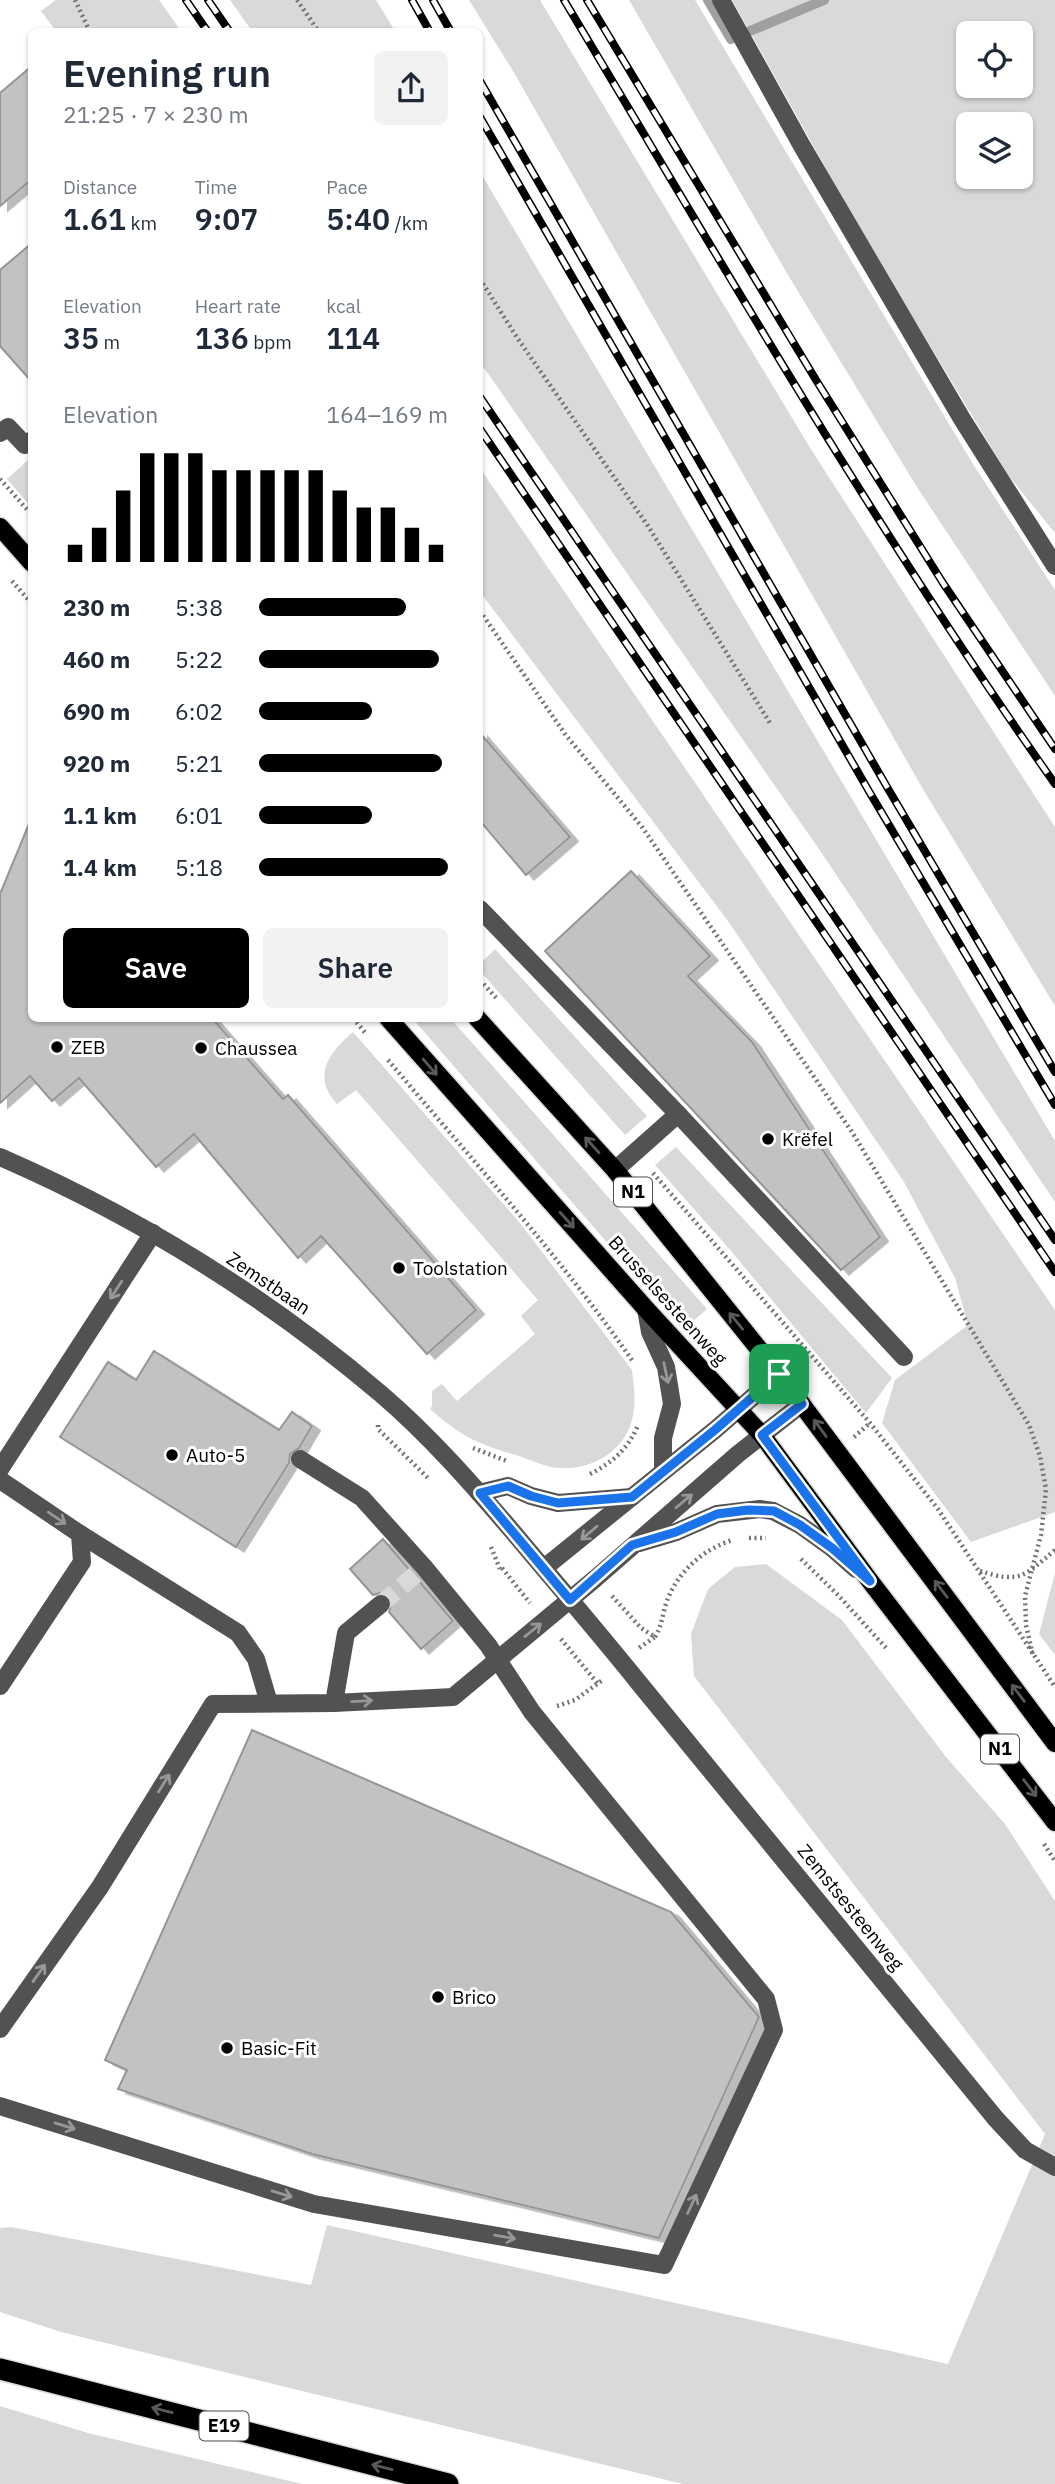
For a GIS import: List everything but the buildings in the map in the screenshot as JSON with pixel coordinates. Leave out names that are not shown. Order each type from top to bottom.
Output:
[{"type":"highway","name":"E19","points":[[0,2369],[448,2484]]},
{"type":"main road","points":[[0,527],[28,558]]},
{"type":"main road","name":"Brusselsesteenweg","points":[[392,1022],[646,1309],[762,1435],[1055,1822]]},
{"type":"main road","name":"Brusselsesteenweg","points":[[481,1022],[615,1170],[779,1374],[1055,1743]]},
{"type":"street","points":[[721,0],[962,419],[1055,566]]},
{"type":"street","points":[[3,426],[25,445],[28,443]]},
{"type":"street","points":[[483,912],[678,1114],[904,1357]]},
{"type":"street","points":[[483,934],[494,925]]},
{"type":"street","points":[[615,1170],[678,1114]]},
{"type":"street","name":"Zemstbaan","points":[[0,1157],[44,1176],[153,1233],[298,1328],[383,1396],[480,1493],[623,1663]]},
{"type":"street","points":[[0,1469],[153,1233]]},
{"type":"street","points":[[646,1309],[650,1332],[666,1367],[672,1404],[663,1438],[663,1471]]},
{"type":"street","points":[[544,1568],[779,1374]]},
{"type":"street","points":[[0,2029],[100,1886],[213,1704],[334,1703],[453,1697],[802,1404]]},
{"type":"street","points":[[0,2106],[314,2204],[664,2265],[774,2030],[766,1999],[532,1712],[488,1645],[420,1570],[362,1498],[300,1459]]},
{"type":"street","points":[[0,1480],[80,1534],[238,1633],[256,1659],[269,1703]]},
{"type":"street","points":[[480,1493],[508,1486],[558,1503],[632,1497]]},
{"type":"street","points":[[632,1545],[676,1532],[717,1514],[760,1509],[774,1511],[800,1525],[832,1548],[870,1581]]},
{"type":"street","points":[[0,1686],[82,1562],[80,1534]]},
{"type":"street","points":[[334,1703],[346,1633],[381,1604]]},
{"type":"street","name":"Zemstsesteenweg","points":[[623,1663],[996,2119],[1025,2150],[1055,2167]]},
{"type":"path","points":[[75,0],[88,28]]},
{"type":"path","points":[[297,0],[317,28]]},
{"type":"path","points":[[483,284],[525,350],[648,526],[770,723]]},
{"type":"path","points":[[0,479],[28,510]]},
{"type":"path","points":[[8,576],[28,599]]},
{"type":"path","points":[[483,615],[565,734],[642,827],[845,1121],[1029,1424],[1040,1456],[1046,1489],[1043,1523],[1025,1596],[1026,1625],[1033,1656]]},
{"type":"path","points":[[483,983],[507,1010]]},
{"type":"path","points":[[356,1022],[369,1038]]},
{"type":"path","points":[[386,1057],[524,1218],[597,1309],[637,1368]]},
{"type":"path","points":[[635,1152],[870,1423],[938,1508],[1055,1687]]},
{"type":"path","points":[[581,1476],[591,1474],[612,1461],[626,1448],[638,1427],[640,1417]]},
{"type":"path","points":[[464,1444],[513,1463]]},
{"type":"path","points":[[655,1637],[662,1624],[671,1593],[692,1563],[731,1540],[766,1538],[774,1511]]},
{"type":"path","points":[[980,1571],[1003,1578],[1017,1578],[1055,1550]]},
{"type":"path","points":[[795,1553],[890,1652]]},
{"type":"path","points":[[1041,1840],[1055,1861]]},
{"type":"shaded area","points":[[56,0],[159,0],[179,28],[54,28],[41,11]]},
{"type":"shaded area","points":[[230,0],[376,0],[393,28],[250,28]]},
{"type":"shaded area","points":[[469,0],[540,0],[812,451],[1055,827],[1055,1006],[924,791],[513,71]]},
{"type":"shaded area","points":[[629,0],[695,0],[973,464],[1055,590],[1055,696],[915,484],[788,275]]},
{"type":"shaded area","points":[[732,0],[1055,0],[1055,533],[1008,475],[863,235]]},
{"type":"shaded area","points":[[483,177],[1055,1141],[1055,1202],[821,852],[483,366]]},
{"type":"shaded area","points":[[28,460],[28,504],[7,479]]},
{"type":"shaded area","points":[[483,472],[1055,1310],[1055,1512],[971,1542],[882,1423],[895,1380],[968,1325],[955,1278],[904,1182],[728,921],[483,596]]},
{"type":"shaded area","points":[[495,949],[647,1116],[625,1135],[483,974],[483,961]]},
{"type":"shaded area","points":[[416,1022],[454,1022],[707,1309],[683,1330]]},
{"type":"shaded area","points":[[353,1032],[520,1223],[632,1370],[633,1417],[627,1434],[603,1458],[571,1468],[544,1465],[472,1439],[430,1409],[432,1391],[442,1384],[457,1401],[535,1334],[521,1316],[538,1300],[356,1090],[337,1104],[329,1094],[324,1075],[326,1066],[336,1048]]},
{"type":"shaded area","points":[[676,1147],[892,1378],[866,1413],[731,1251],[655,1165]]},
{"type":"shaded area","points":[[766,1564],[842,1620],[946,1757],[1005,1824],[1055,1901],[1055,2484],[683,2484],[61,2332],[0,2312],[0,2228],[11,2227],[311,2285],[327,2225],[948,2364],[1045,2134],[694,1676],[691,1634],[708,1589],[735,1567]]},
{"type":"shaded area","points":[[1055,1573],[1055,1655],[1039,1634]]},
{"type":"shaded area","points":[[0,2406],[88,2433],[302,2484],[0,2484]]},
{"type":"waterway","points":[[708,0],[731,39],[824,0]]},
{"type":"tunnel","points":[[381,1604],[416,1574]]},
{"type":"railway","points":[[186,0],[205,28]]},
{"type":"railway","points":[[208,0],[227,28]]},
{"type":"railway","points":[[412,0],[428,28]]},
{"type":"railway","points":[[433,0],[449,28]]},
{"type":"railway","points":[[564,0],[863,495],[989,689],[1055,784]]},
{"type":"railway","points":[[587,0],[816,380],[943,583],[1055,749]]},
{"type":"railway","points":[[483,86],[887,787],[1055,1072]]},
{"type":"railway","points":[[483,122],[870,793],[1055,1105]]},
{"type":"railway","points":[[483,401],[1055,1240]]},
{"type":"railway","points":[[483,433],[1055,1272]]},
{"type":"place","name":"ZEB","points":[[57,1047]]},
{"type":"place","name":"Chaussea","points":[[201,1048]]},
{"type":"place","name":"Krëfel","points":[[768,1139]]},
{"type":"place","name":"Toolstation","points":[[399,1268]]},
{"type":"place","name":"Auto-5","points":[[172,1455]]},
{"type":"place","name":"Brico","points":[[438,1997]]},
{"type":"place","name":"Basic-Fit","points":[[227,2048]]},
{"type":"route","points":[[779,1374],[802,1404],[762,1435],[870,1581],[800,1525],[774,1511],[760,1509],[717,1514],[676,1532],[632,1545],[570,1600],[480,1493],[508,1486],[558,1503],[632,1497],[779,1374]]}]
